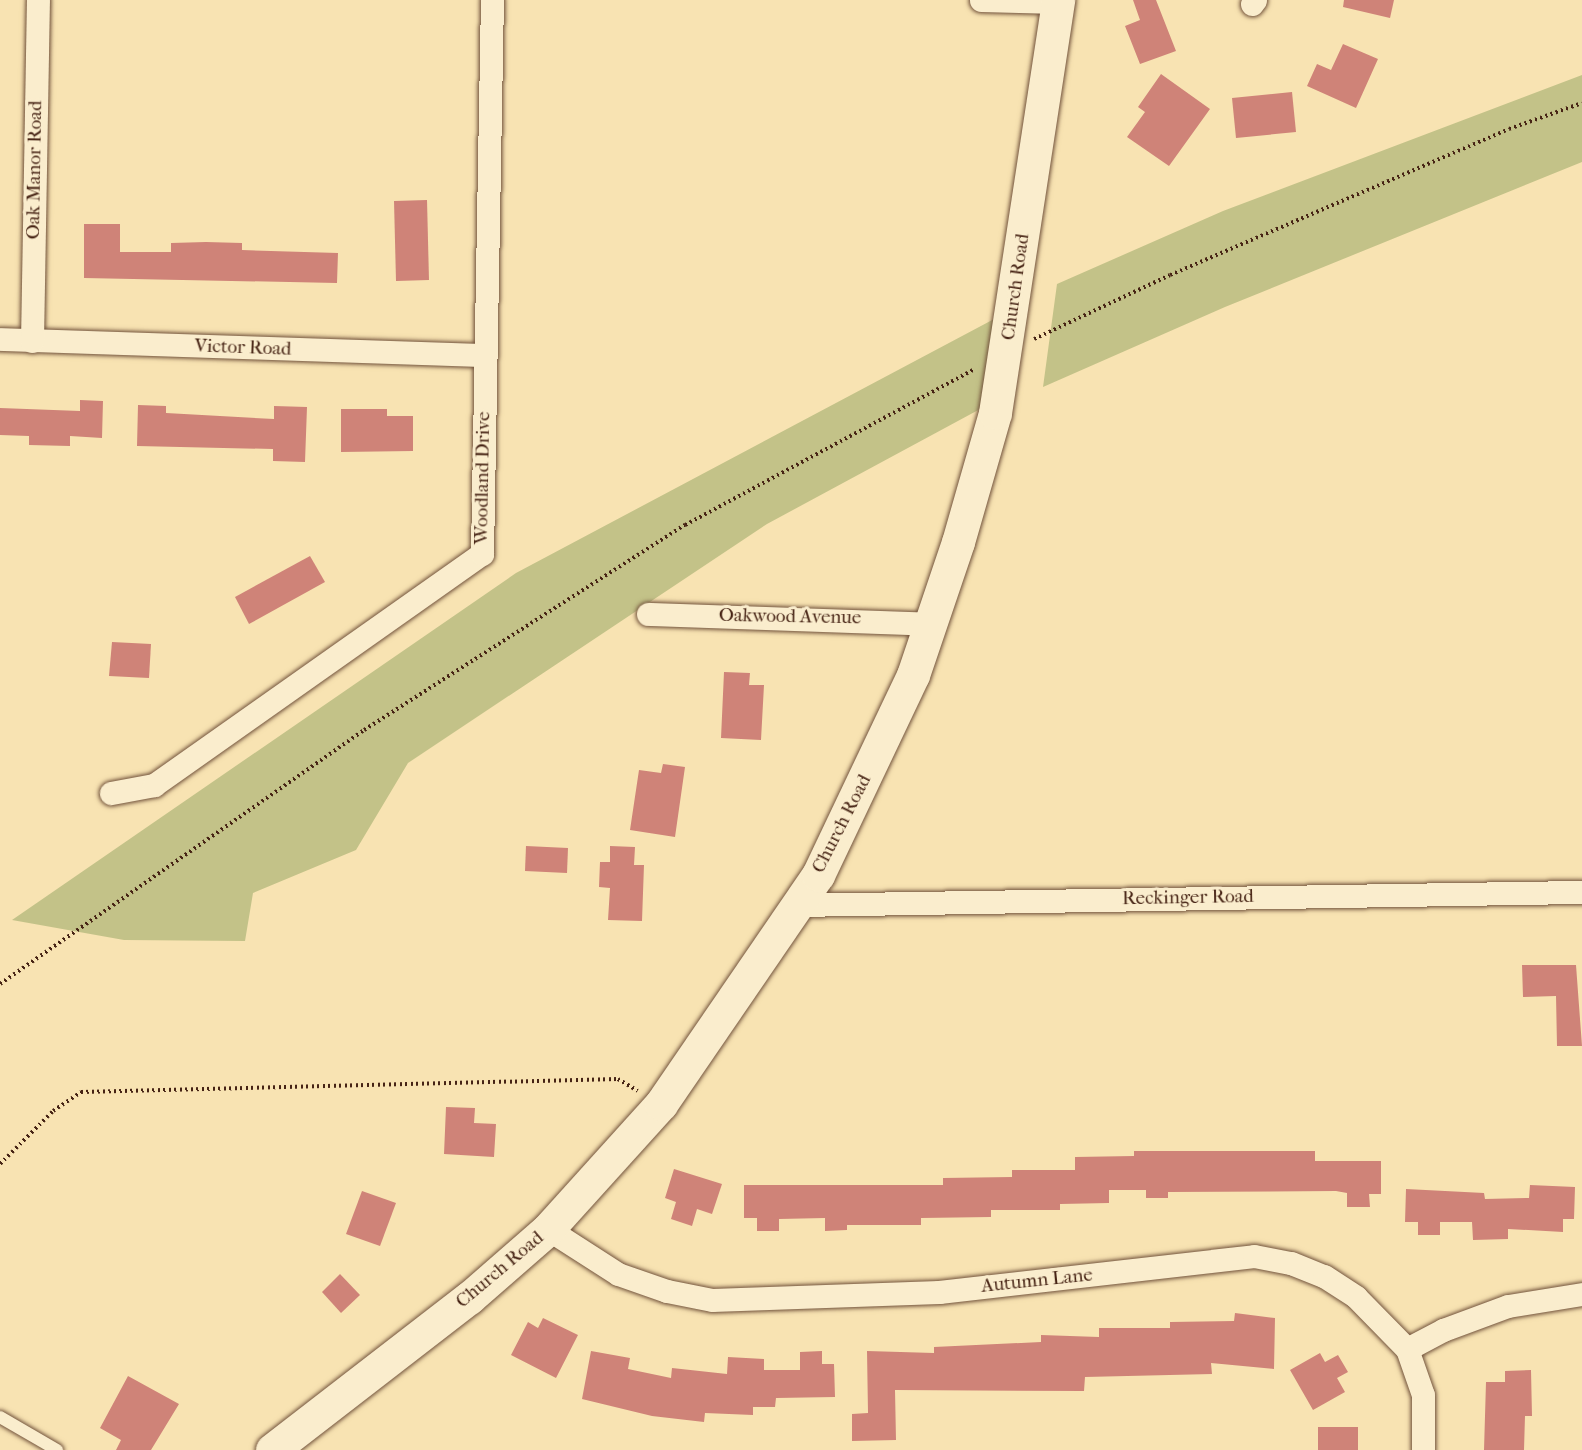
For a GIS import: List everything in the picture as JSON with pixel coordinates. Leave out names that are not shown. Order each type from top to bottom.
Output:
[{"type":"street","name":"Oak Manor Road","points":[[32,341],[38,0]]},
{"type":"street","name":"Woodland Drive","points":[[111,793],[154,785],[482,554],[492,0]]},
{"type":"street","points":[[981,0],[1058,1]]},
{"type":"street","name":"Church Road","points":[[272,1450],[468,1298],[548,1229],[661,1104],[690,1055],[748,981],[837,839],[895,720],[933,624],[995,413],[1007,351],[1058,1]]},
{"type":"street","name":"Victor Road","points":[[0,340],[485,355]]},
{"type":"street","name":"Oakwood Avenue","points":[[648,614],[933,624]]},
{"type":"street","name":"Reckinger Road","points":[[794,905],[1582,892]]},
{"type":"street","name":"Autumn Lane","points":[[548,1229],[618,1274],[667,1291],[712,1300],[939,1292],[1254,1256],[1291,1263],[1324,1276],[1356,1297],[1407,1349],[1423,1395],[1423,1450]]},
{"type":"street","points":[[1407,1349],[1443,1330],[1508,1306],[1582,1294]]},
{"type":"lane","points":[[0,1417],[57,1450]]},
{"type":"path","points":[[0,984],[364,730],[685,525],[1007,351],[1170,275],[1509,129],[1582,103]]},
{"type":"path","points":[[0,1164],[53,1111],[81,1092],[618,1079],[661,1104]]},
{"type":"shaded area","points":[[1582,75],[1582,162],[1225,307],[1043,387],[1057,284],[1223,211]]},
{"type":"shaded area","points":[[996,318],[982,408],[767,524],[408,763],[356,850],[253,893],[245,941],[124,940],[12,920],[516,573]]},
{"type":"building","points":[[1133,0],[1156,0],[1176,51],[1140,64],[1125,26],[1140,20]]},
{"type":"building","points":[[1344,0],[1394,0],[1390,18],[1343,7]]},
{"type":"building","points":[[1343,44],[1378,59],[1356,108],[1307,86],[1317,64],[1331,70]]},
{"type":"building","points":[[1161,74],[1210,109],[1169,166],[1127,137],[1145,112],[1138,107]]},
{"type":"building","points":[[1292,92],[1296,132],[1236,138],[1232,98]]},
{"type":"building","points":[[427,200],[429,280],[396,281],[394,201]]},
{"type":"building","points":[[84,224],[120,224],[120,252],[171,252],[171,243],[206,242],[242,243],[242,250],[338,253],[337,283],[84,278]]},
{"type":"building","points":[[80,400],[103,401],[102,438],[70,436],[70,446],[29,445],[29,436],[0,435],[0,408],[80,411]]},
{"type":"building","points":[[138,405],[166,406],[166,413],[274,419],[274,406],[307,407],[305,462],[273,461],[273,449],[137,446]]},
{"type":"building","points":[[341,409],[387,409],[387,416],[413,416],[413,451],[341,452]]},
{"type":"building","points":[[310,556],[325,582],[249,624],[235,597]]},
{"type":"building","points":[[112,642],[151,644],[149,678],[109,676]]},
{"type":"building","points":[[724,672],[750,673],[749,685],[764,685],[761,740],[721,738]]},
{"type":"building","points":[[663,764],[685,767],[675,837],[630,830],[639,770],[661,773]]},
{"type":"building","points":[[526,846],[568,848],[567,873],[525,871]]},
{"type":"building","points":[[610,846],[635,847],[634,865],[644,865],[642,921],[608,920],[610,888],[599,887],[600,862],[610,862]]},
{"type":"building","points":[[1522,965],[1576,965],[1582,1046],[1557,1046],[1556,996],[1523,997]]},
{"type":"building","points":[[446,1107],[475,1108],[474,1123],[496,1124],[494,1157],[444,1154]]},
{"type":"building","points":[[1134,1151],[1315,1151],[1315,1161],[1381,1161],[1381,1194],[1369,1194],[1370,1207],[1347,1207],[1347,1193],[1336,1191],[1168,1192],[1168,1198],[1146,1198],[1146,1190],[1109,1190],[1109,1203],[1060,1204],[1060,1210],[991,1210],[991,1217],[921,1218],[921,1225],[847,1225],[847,1230],[825,1231],[825,1218],[779,1219],[779,1231],[757,1231],[757,1218],[744,1218],[744,1185],[943,1185],[943,1178],[1012,1177],[1012,1170],[1075,1170],[1075,1157],[1134,1156]]},
{"type":"building","points":[[674,1169],[722,1184],[712,1214],[697,1209],[692,1226],[671,1219],[676,1202],[665,1198]]},
{"type":"building","points":[[1530,1185],[1575,1187],[1574,1219],[1563,1219],[1563,1232],[1508,1229],[1508,1239],[1473,1240],[1472,1222],[1440,1222],[1440,1235],[1418,1235],[1418,1222],[1405,1222],[1406,1189],[1484,1193],[1485,1199],[1529,1198]]},
{"type":"building","points":[[362,1191],[396,1203],[380,1246],[346,1234]]},
{"type":"building","points":[[340,1274],[360,1295],[341,1313],[322,1292]]},
{"type":"building","points":[[1235,1313],[1275,1318],[1274,1369],[1211,1363],[1212,1374],[1085,1377],[1084,1391],[895,1390],[896,1440],[852,1441],[852,1414],[868,1413],[867,1351],[934,1353],[934,1347],[1041,1342],[1041,1335],[1099,1337],[1099,1328],[1170,1328],[1170,1322],[1234,1321]]},
{"type":"building","points":[[543,1318],[578,1335],[556,1378],[511,1355],[528,1322],[538,1328]]},
{"type":"building","points":[[591,1351],[630,1358],[628,1369],[671,1378],[672,1368],[727,1374],[728,1357],[764,1359],[764,1370],[800,1370],[800,1352],[822,1351],[822,1364],[834,1364],[835,1397],[776,1398],[775,1407],[753,1407],[753,1415],[705,1413],[704,1422],[652,1416],[582,1399]]},
{"type":"building","points":[[1320,1353],[1325,1362],[1338,1355],[1348,1372],[1337,1378],[1345,1392],[1313,1410],[1290,1370]]},
{"type":"building","points":[[1531,1370],[1532,1416],[1525,1416],[1524,1450],[1484,1450],[1486,1382],[1505,1382],[1505,1371]]},
{"type":"building","points":[[128,1376],[179,1404],[151,1450],[116,1450],[121,1440],[100,1428]]},
{"type":"building","points":[[1318,1427],[1358,1427],[1358,1450],[1318,1450]]}]
